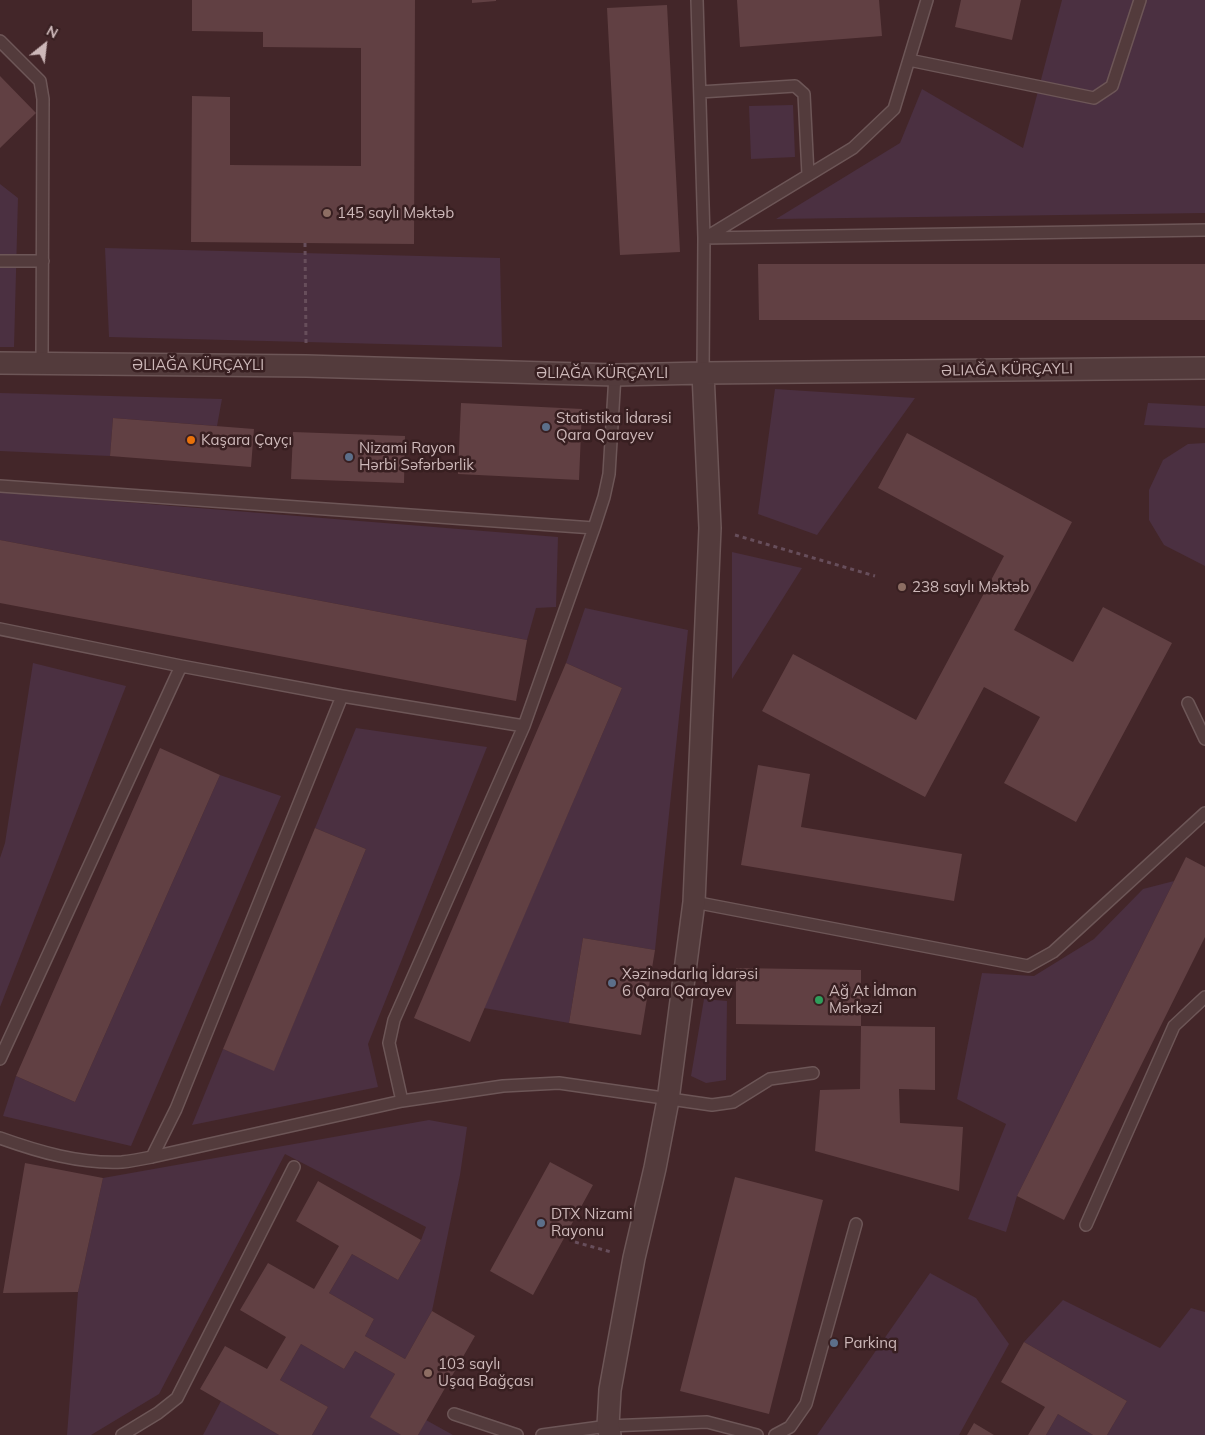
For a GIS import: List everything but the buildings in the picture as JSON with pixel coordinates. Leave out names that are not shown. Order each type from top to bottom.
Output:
[{"type":"street","points":[[0,364],[306,366],[615,375],[1205,368]]},
{"type":"street","points":[[609,1430],[610,1390],[634,1258],[655,1168],[668,1100],[694,902],[710,528],[703,373]]},
{"type":"lane","points":[[697,0],[704,238],[703,373]]},
{"type":"lane","points":[[704,238],[853,148],[894,109],[927,0]]},
{"type":"lane","points":[[909,60],[1094,98],[1112,86],[1140,0]]},
{"type":"lane","points":[[0,41],[40,81],[43,99],[42,364]]},
{"type":"lane","points":[[700,92],[795,86],[804,94],[808,175]]},
{"type":"lane","points":[[704,238],[1205,230]]},
{"type":"lane","points":[[0,261],[43,261]]},
{"type":"lane","points":[[402,1101],[389,1043],[394,1020],[524,726],[594,528],[609,474],[615,375]]},
{"type":"lane","points":[[0,486],[594,528]]},
{"type":"lane","points":[[0,629],[181,666],[342,696],[524,726]]},
{"type":"lane","points":[[0,1059],[181,666]]},
{"type":"lane","points":[[152,1157],[176,1109],[342,696]]},
{"type":"lane","points":[[1188,703],[1205,739]]},
{"type":"lane","points":[[694,902],[1028,966],[1053,952],[1205,813]]},
{"type":"lane","points":[[1086,1225],[1174,1026],[1205,997]]},
{"type":"lane","points":[[0,1138],[76,1160],[122,1162],[152,1157],[402,1101],[503,1086],[559,1083],[712,1105],[733,1102],[770,1079],[814,1073]]},
{"type":"lane","points":[[122,1435],[158,1413],[177,1398],[294,1167]]},
{"type":"lane","points":[[775,1435],[790,1427],[806,1404],[856,1224]]},
{"type":"lane","points":[[454,1414],[517,1435]]},
{"type":"lane","points":[[542,1435],[707,1422],[757,1435]]},
{"type":"path","points":[[305,243],[306,366]]},
{"type":"path","points":[[710,528],[875,576]]},
{"type":"path","points":[[575,1242],[634,1258]]},
{"type":"shaded area","points":[[1062,0],[1205,0],[1205,213],[776,219],[900,143],[922,89],[1023,148]]},
{"type":"shaded area","points":[[793,105],[795,157],[751,159],[749,106]]},
{"type":"shaded area","points":[[0,184],[18,198],[14,347],[0,347]]},
{"type":"shaded area","points":[[105,248],[500,258],[502,347],[109,337]]},
{"type":"shaded area","points":[[775,389],[915,398],[817,535],[758,514]]},
{"type":"shaded area","points":[[0,393],[222,399],[217,426],[113,418],[110,456],[0,451]]},
{"type":"shaded area","points":[[1148,403],[1205,406],[1205,428],[1144,425]]},
{"type":"shaded area","points":[[1205,443],[1205,566],[1164,545],[1149,520],[1149,490],[1163,460],[1188,444]]},
{"type":"shaded area","points":[[0,492],[558,537],[556,607],[536,608],[527,640],[0,540]]},
{"type":"shaded area","points":[[732,552],[802,568],[732,679]]},
{"type":"shaded area","points":[[585,608],[688,630],[655,950],[583,938],[569,1023],[484,1008],[622,688],[566,663]]},
{"type":"shaded area","points":[[33,663],[126,686],[0,1007],[0,858],[5,843]]},
{"type":"shaded area","points":[[356,728],[487,747],[368,1044],[378,1087],[192,1125],[223,1049],[274,1070],[366,849],[315,828]]},
{"type":"shaded area","points":[[220,775],[281,796],[131,1146],[3,1116],[16,1076],[75,1102]]},
{"type":"shaded area","points":[[1174,881],[1017,1196],[1006,1232],[968,1219],[1006,1124],[957,1099],[982,973],[1034,976],[1094,939],[1143,889]]},
{"type":"shaded area","points":[[704,999],[727,1001],[726,1080],[706,1083],[691,1076]]},
{"type":"shaded area","points":[[429,1120],[467,1127],[460,1175],[432,1311],[405,1359],[365,1336],[374,1319],[329,1293],[352,1254],[398,1280],[421,1240],[426,1227],[285,1154],[159,1394],[91,1435],[67,1435],[78,1292],[103,1178]]},
{"type":"shaded area","points":[[930,1273],[976,1298],[1009,1344],[959,1435],[817,1435]]},
{"type":"shaded area","points":[[1063,1300],[1160,1348],[1191,1308],[1205,1312],[1205,1435],[1107,1435],[1127,1401],[1024,1342]]},
{"type":"shaded area","points":[[301,1344],[344,1369],[355,1351],[395,1374],[371,1417],[401,1435],[312,1435],[328,1407],[280,1380]]},
{"type":"shaded area","points":[[221,1401],[279,1435],[203,1435]]},
{"type":"shaded area","points":[[1058,1414],[1093,1435],[1046,1435]]},
{"type":"shaded area","points":[[426,1420],[453,1435],[418,1435]]},
{"type":"place","name":"145 saylı Məktəb","points":[[327,213]]},
{"type":"place","name":"Statistika İdarəsi Qara Qarayev","points":[[546,427]]},
{"type":"place","name":"Kaşara Çayçı","points":[[191,440]]},
{"type":"place","name":"Nizami Rayon Hərbi Səfərbərlik","points":[[349,457]]},
{"type":"place","name":"238 saylı Məktəb","points":[[902,587]]},
{"type":"place","name":"Xəzinədarlıq İdarəsi 6 Qara Qarayev","points":[[612,983]]},
{"type":"place","name":"Ağ At İdman Mərkəzi","points":[[819,1000]]},
{"type":"place","name":"DTX Nizami Rayonu","points":[[541,1223]]},
{"type":"place","name":"Parkinq","points":[[834,1343]]},
{"type":"place","name":"103 saylı Uşaq Bağçası","points":[[428,1373]]}]
